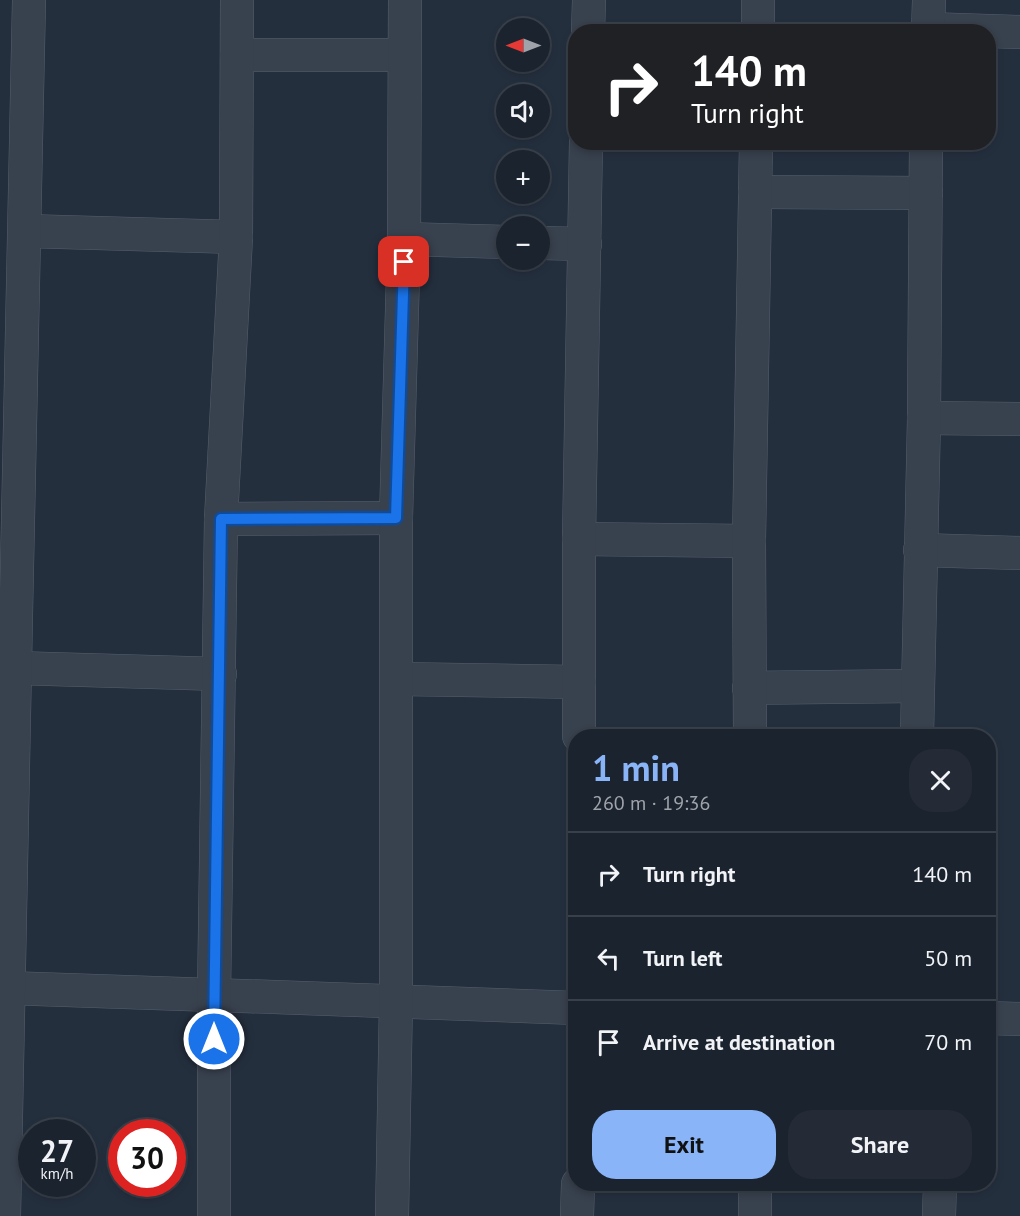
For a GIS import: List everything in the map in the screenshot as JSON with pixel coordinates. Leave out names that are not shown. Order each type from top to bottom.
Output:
[{"type":"street","points":[[4,1216],[3,1086],[7,988],[9,679],[26,231],[29,0]]},
{"type":"street","points":[[214,1216],[214,996],[221,519],[236,237],[237,0]]},
{"type":"street","points":[[392,1216],[396,1000],[396,518],[404,239],[405,0]]},
{"type":"street","points":[[588,24],[589,0]]},
{"type":"street","points":[[758,0],[758,24]]},
{"type":"street","points":[[928,20],[959,24]]},
{"type":"street","points":[[996,29],[1020,32]]},
{"type":"street","points":[[237,55],[404,55]]},
{"type":"street","points":[[579,729],[579,539],[586,150]]},
{"type":"street","points":[[750,729],[749,541],[756,150]]},
{"type":"street","points":[[917,729],[924,418],[926,150]]},
{"type":"street","points":[[755,192],[926,193]]},
{"type":"street","points":[[26,231],[236,237]]},
{"type":"street","points":[[404,239],[496,242]]},
{"type":"street","points":[[550,243],[585,244]]},
{"type":"street","points":[[924,418],[1020,419]]},
{"type":"street","points":[[221,519],[396,518]]},
{"type":"street","points":[[579,539],[749,541]]},
{"type":"street","points":[[920,550],[1020,553]]},
{"type":"street","points":[[9,679],[220,674]]},
{"type":"street","points":[[397,679],[579,682]]},
{"type":"street","points":[[749,688],[917,686]]},
{"type":"street","points":[[7,988],[568,1008]]},
{"type":"street","points":[[996,1018],[1020,1019]]},
{"type":"street","points":[[577,1216],[578,1191]]},
{"type":"street","points":[[755,1191],[755,1216]]},
{"type":"street","points":[[939,1216],[940,1191]]},
{"type":"route","points":[[214,1039],[221,519],[396,518],[404,262]]}]
